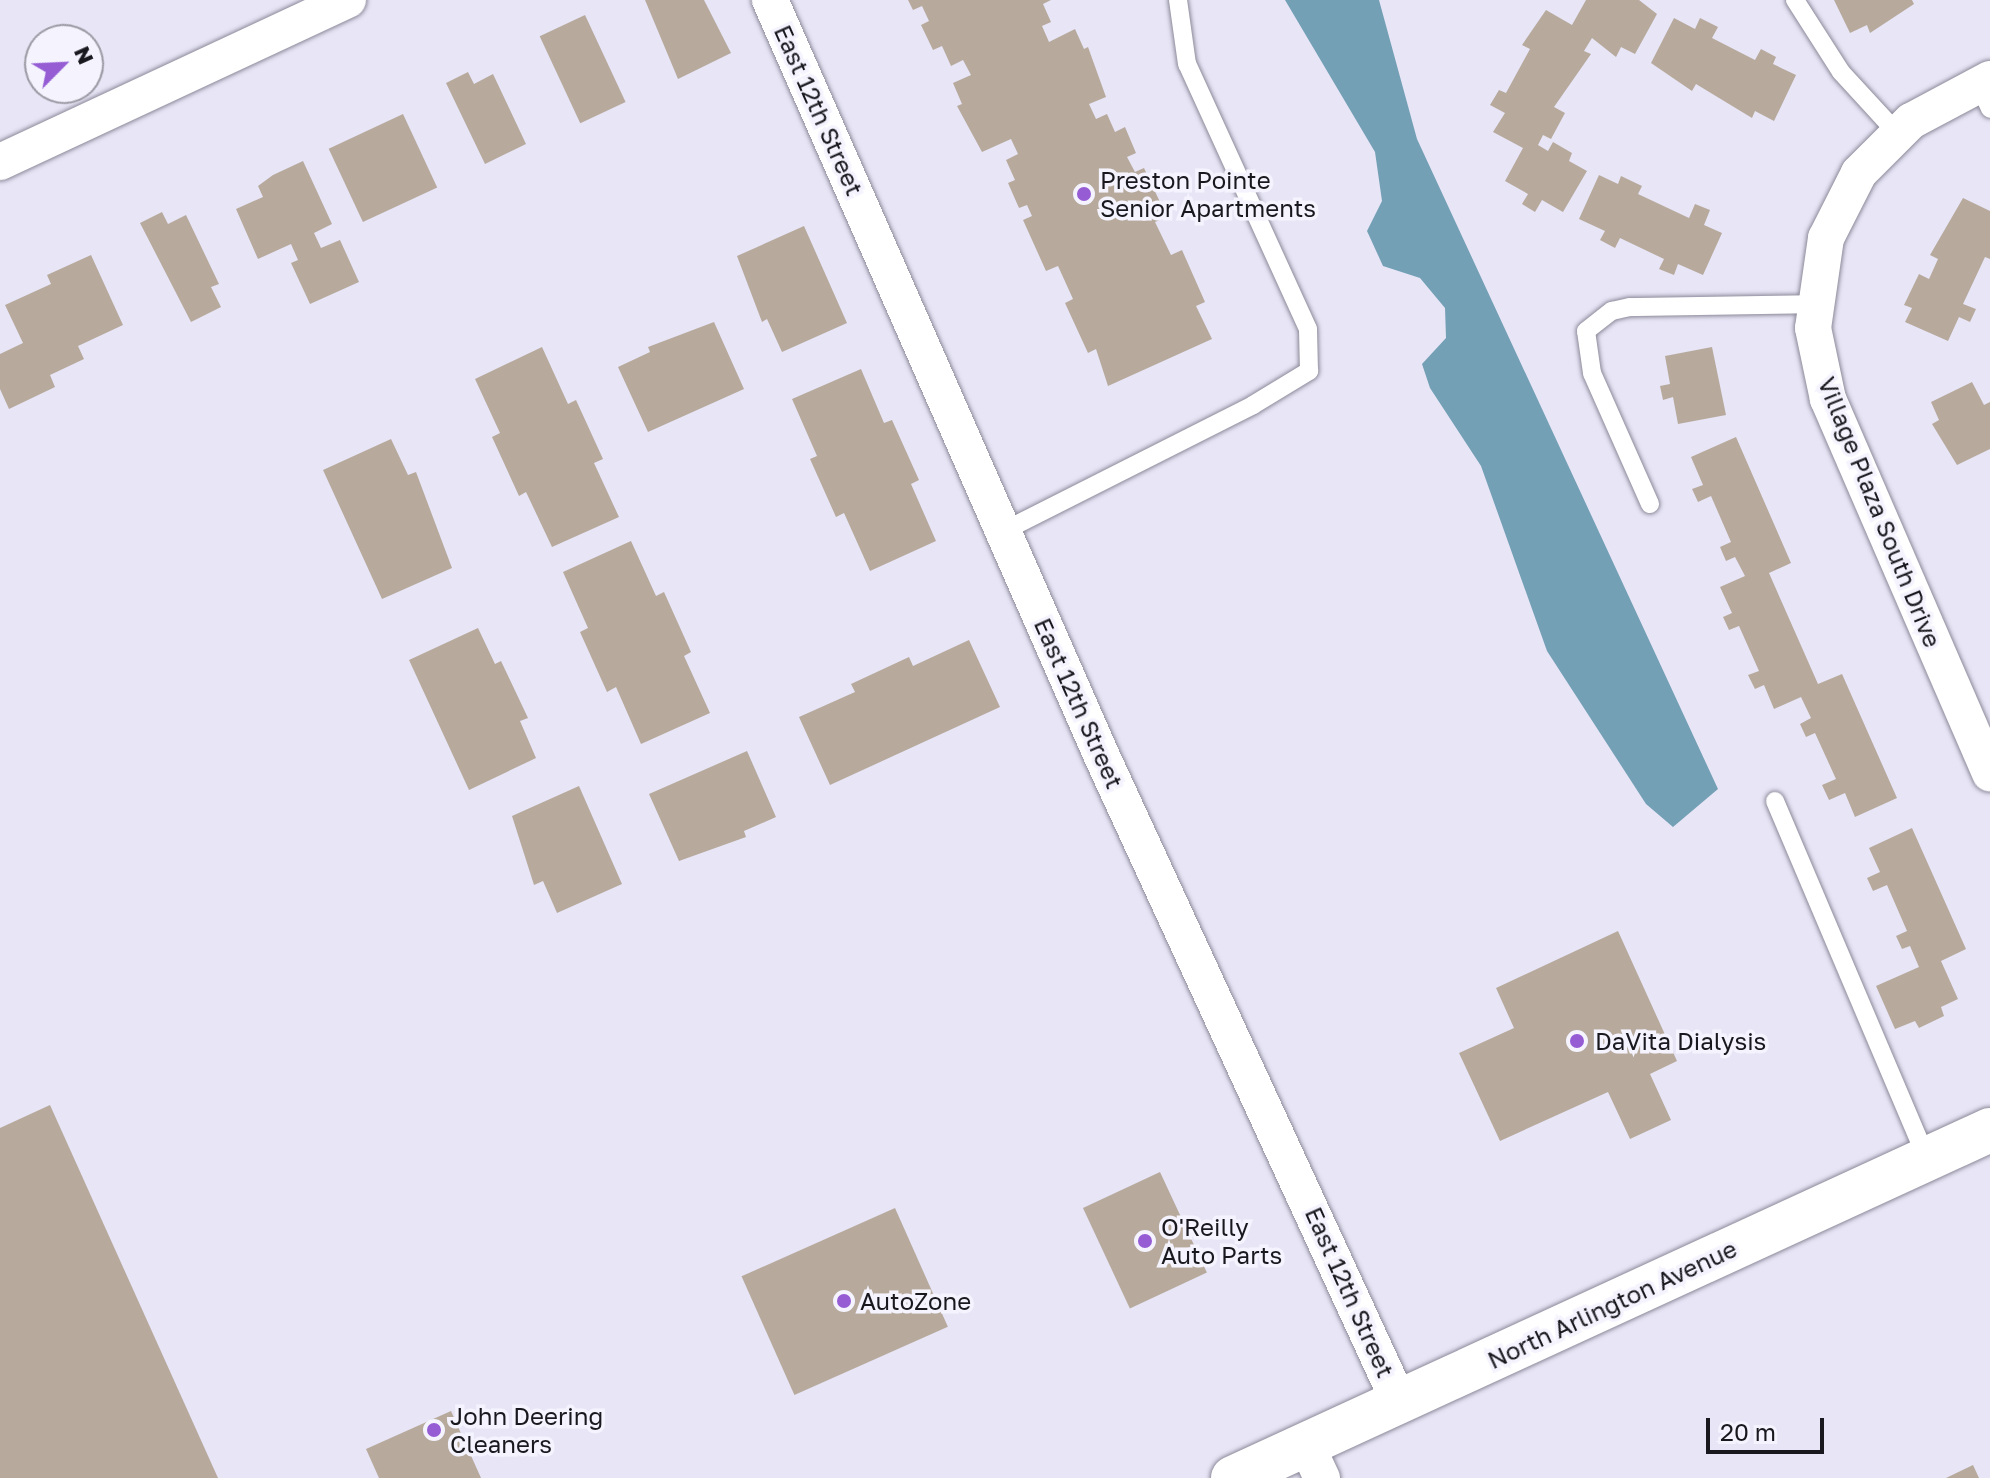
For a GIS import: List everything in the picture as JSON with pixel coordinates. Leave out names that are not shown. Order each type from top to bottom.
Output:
[{"type":"main road","name":"North Arlington Avenue","points":[[1233,1478],[1314,1461],[1399,1402],[1990,1130]]},
{"type":"street","points":[[0,162],[348,0]]},
{"type":"street","name":"East 12th Street","points":[[770,0],[1002,532],[1399,1402]]},
{"type":"street","name":"Village Plaza South Drive","points":[[1986,91],[1926,111],[1897,133],[1859,173],[1841,204],[1821,255],[1814,346],[1828,399],[1990,773]]},
{"type":"lane","points":[[1002,532],[1309,371],[1308,329],[1187,64],[1178,0]]},
{"type":"lane","points":[[1795,0],[1841,72],[1897,133]]},
{"type":"lane","points":[[1650,504],[1592,373],[1584,347],[1586,331],[1612,311],[1630,307],[1815,304]]},
{"type":"lane","points":[[1775,801],[1927,1159]]},
{"type":"water","points":[[1285,0],[1379,0],[1417,139],[1718,789],[1673,827],[1646,804],[1547,651],[1481,466],[1430,388],[1422,364],[1446,338],[1445,308],[1420,278],[1383,266],[1367,231],[1382,201],[1375,152]]},
{"type":"building","points":[[645,0],[704,0],[731,53],[678,79]]},
{"type":"building","name":"Preston Pointe Senior Apartments","points":[[908,0],[1051,0],[1043,4],[1051,22],[1042,26],[1049,42],[1075,29],[1084,49],[1088,47],[1106,97],[1089,104],[1096,119],[1107,114],[1115,132],[1125,127],[1136,153],[1127,157],[1135,172],[1144,168],[1167,217],[1155,222],[1171,255],[1182,250],[1205,302],[1196,306],[1212,339],[1108,386],[1096,349],[1088,353],[1065,303],[1073,299],[1058,266],[1046,271],[1023,220],[1032,216],[1027,205],[1019,208],[1008,183],[1015,180],[1006,160],[1018,154],[1011,139],[982,152],[957,106],[962,104],[953,83],[971,75],[963,60],[951,66],[942,46],[933,50],[921,25],[929,21],[922,6],[913,10]]},
{"type":"building","points":[[1586,0],[1639,0],[1657,14],[1635,54],[1621,47],[1616,57],[1592,38],[1584,51],[1591,54],[1554,107],[1565,113],[1551,139],[1543,135],[1538,145],[1548,151],[1553,142],[1572,153],[1569,161],[1587,171],[1563,212],[1542,200],[1535,212],[1522,204],[1528,194],[1505,181],[1523,148],[1493,132],[1505,113],[1490,105],[1499,90],[1506,93],[1530,49],[1522,45],[1546,10],[1572,25]]},
{"type":"building","points":[[1834,0],[1912,0],[1914,4],[1870,33],[1867,25],[1850,33]]},
{"type":"building","points":[[585,15],[626,102],[580,123],[540,36]]},
{"type":"building","points":[[1674,18],[1695,29],[1700,18],[1718,27],[1712,38],[1755,60],[1761,49],[1776,57],[1773,64],[1796,75],[1774,121],[1755,111],[1752,118],[1696,84],[1692,91],[1651,63]]},
{"type":"building","points":[[468,72],[474,84],[493,74],[526,144],[485,164],[446,83]]},
{"type":"building","points":[[403,114],[437,187],[363,222],[329,149]]},
{"type":"building","points":[[303,161],[332,224],[314,233],[321,248],[340,240],[359,282],[310,304],[291,263],[298,260],[291,244],[258,259],[236,209],[263,197],[258,186],[273,175]]},
{"type":"building","points":[[1599,175],[1618,184],[1621,176],[1642,186],[1638,194],[1689,218],[1695,204],[1710,210],[1704,225],[1722,233],[1703,275],[1678,264],[1674,275],[1659,269],[1664,259],[1620,238],[1615,248],[1600,240],[1605,231],[1579,219]]},
{"type":"building","points":[[1963,198],[1990,211],[1990,259],[1985,257],[1963,304],[1976,309],[1970,322],[1959,317],[1948,341],[1905,322],[1912,308],[1904,305],[1919,274],[1929,279],[1938,259],[1930,255]]},
{"type":"building","points":[[162,212],[168,224],[186,215],[219,284],[211,287],[221,307],[191,322],[140,223]]},
{"type":"building","points":[[804,226],[847,323],[782,352],[767,319],[762,322],[737,256]]},
{"type":"building","points":[[91,255],[123,325],[78,346],[84,359],[50,375],[55,387],[9,409],[0,389],[0,354],[23,343],[5,305],[51,284],[47,275]]},
{"type":"building","points":[[714,322],[744,389],[648,432],[618,367],[650,352],[648,347]]},
{"type":"building","points":[[542,347],[568,404],[576,400],[603,459],[594,463],[619,517],[552,547],[526,492],[519,496],[492,437],[500,433],[475,379]]},
{"type":"building","points":[[1712,347],[1726,415],[1678,424],[1673,397],[1663,400],[1660,386],[1670,384],[1665,356]]},
{"type":"building","points":[[861,369],[884,423],[892,420],[919,480],[911,484],[936,541],[870,571],[844,513],[836,517],[810,459],[817,456],[792,399]]},
{"type":"building","points":[[1972,382],[1984,405],[1990,402],[1990,449],[1957,465],[1932,424],[1939,420],[1931,402]]},
{"type":"building","points":[[1736,437],[1791,563],[1769,573],[1818,684],[1842,674],[1897,798],[1855,817],[1845,793],[1829,800],[1822,785],[1836,779],[1815,733],[1806,737],[1800,724],[1811,718],[1801,697],[1774,709],[1764,685],[1755,689],[1748,675],[1759,671],[1739,626],[1729,630],[1723,617],[1732,613],[1720,587],[1745,576],[1735,557],[1726,561],[1720,547],[1731,542],[1711,496],[1698,502],[1692,489],[1703,485],[1691,457]]},
{"type":"building","points":[[391,439],[408,475],[416,472],[452,568],[382,599],[323,470]]},
{"type":"building","points":[[631,541],[656,596],[664,592],[691,652],[684,656],[710,713],[641,744],[616,687],[607,692],[580,632],[588,628],[563,572]]},
{"type":"building","points":[[478,628],[495,664],[501,661],[528,718],[520,721],[536,758],[469,790],[409,660]]},
{"type":"building","points":[[969,640],[1000,707],[830,785],[799,717],[855,692],[851,684],[909,657],[913,666]]},
{"type":"building","points":[[747,751],[776,817],[744,831],[746,837],[679,861],[649,794]]},
{"type":"building","points":[[579,786],[622,884],[557,913],[543,881],[534,885],[512,816]]},
{"type":"building","points":[[1912,828],[1966,949],[1941,961],[1958,999],[1941,1007],[1944,1016],[1919,1028],[1915,1021],[1895,1029],[1876,986],[1919,967],[1910,946],[1902,949],[1896,936],[1907,931],[1887,885],[1873,891],[1867,878],[1880,872],[1869,848]]},
{"type":"building","name":"DaVita Dialysis","points":[[1618,931],[1677,1061],[1650,1074],[1671,1120],[1630,1139],[1608,1092],[1500,1141],[1459,1053],[1514,1028],[1496,988]]},
{"type":"building","points":[[50,1105],[218,1478],[0,1478],[0,1128]]},
{"type":"building","name":"O'Reilly Auto Parts","points":[[1160,1172],[1207,1273],[1130,1309],[1083,1208]]},
{"type":"building","name":"AutoZone","points":[[895,1208],[948,1327],[794,1395],[742,1276]]},
{"type":"building","name":"John Deering Cleaners","points":[[451,1411],[481,1478],[379,1478],[366,1449]]},
{"type":"building","points":[[1973,1465],[1979,1478],[1946,1478]]},
{"type":"place","name":"Preston Pointe Senior Apartments","points":[[1084,194]]},
{"type":"place","name":"DaVita Dialysis","points":[[1577,1041]]},
{"type":"place","name":"O'Reilly Auto Parts","points":[[1145,1241]]},
{"type":"place","name":"AutoZone","points":[[844,1301]]},
{"type":"place","name":"John Deering Cleaners","points":[[434,1430]]}]
